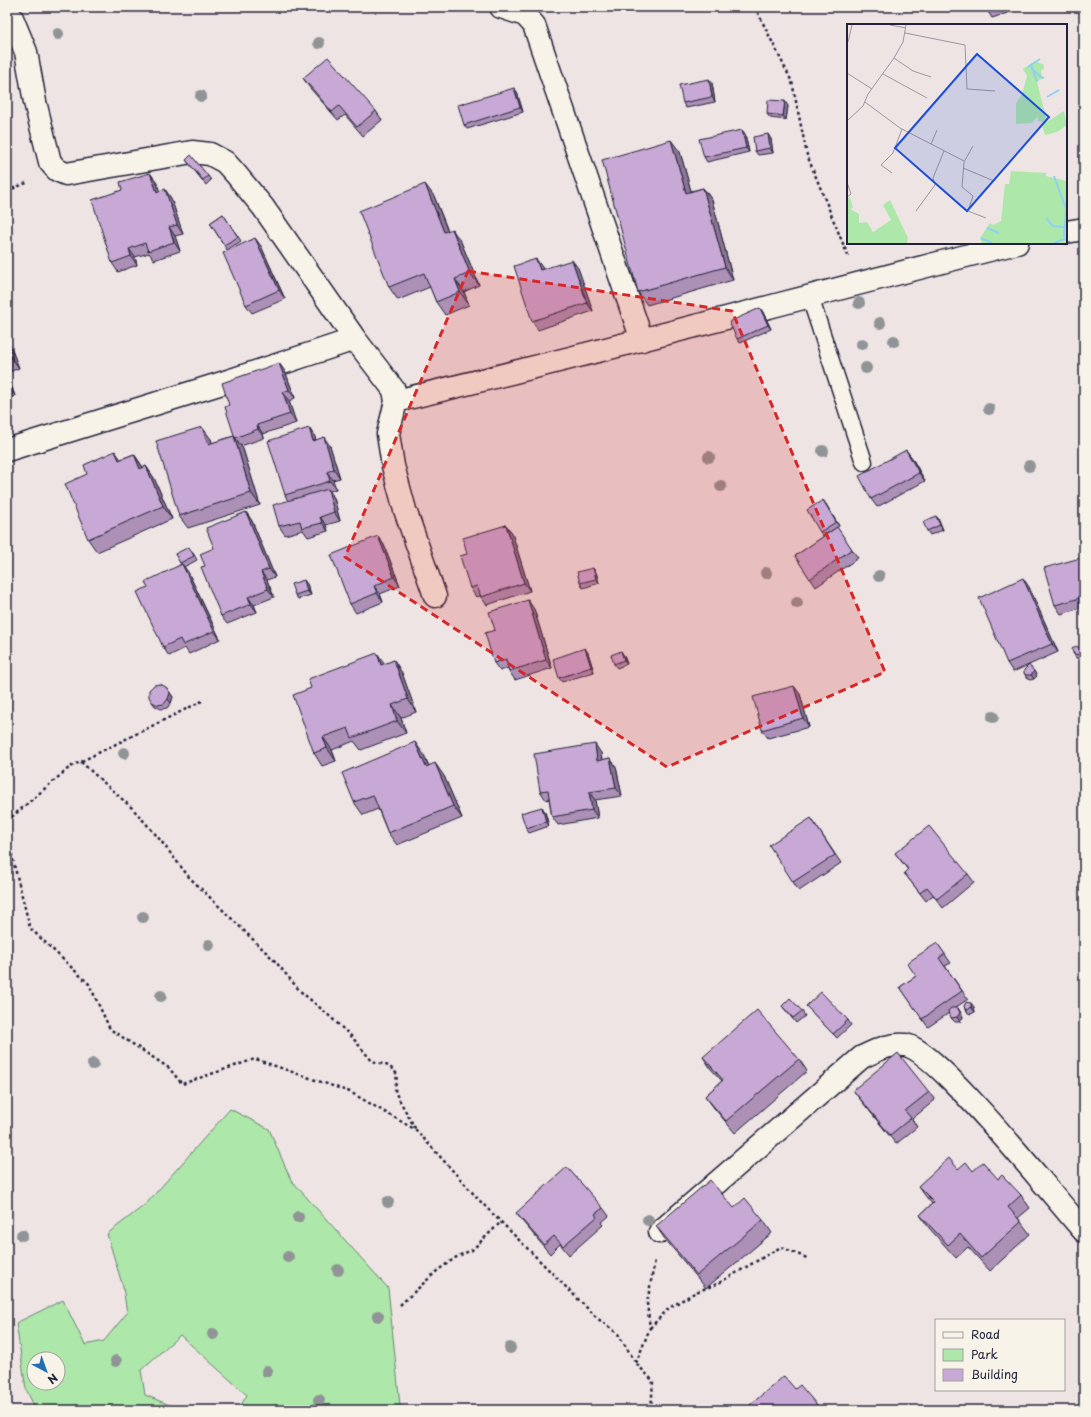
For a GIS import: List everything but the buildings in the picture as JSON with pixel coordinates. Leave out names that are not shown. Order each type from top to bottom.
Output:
[{"type":"street","points":[[501,7],[525,15],[534,25],[642,340]]},
{"type":"street","points":[[7,16],[12,18],[26,52],[35,102],[50,162],[57,170],[66,174],[192,152],[210,154],[225,162],[263,207],[355,339],[394,390],[396,401],[388,434],[393,466],[405,510],[435,596]]},
{"type":"street","points":[[1067,232],[1084,229]]},
{"type":"street","points":[[396,401],[518,372],[810,297],[859,282],[1013,244]]},
{"type":"street","points":[[7,450],[219,384],[355,339]]},
{"type":"street","points":[[660,1232],[862,1057],[888,1046],[906,1045],[930,1061],[989,1118],[1084,1231]]},
{"type":"lane","points":[[810,297],[864,462]]},
{"type":"path","points":[[755,7],[792,82],[807,155],[859,282]]},
{"type":"path","points":[[7,821],[70,767],[202,701]]},
{"type":"path","points":[[81,762],[132,808],[157,836],[189,877],[275,961],[300,991],[352,1037],[372,1061],[389,1066],[397,1074],[395,1092],[416,1130],[501,1222],[597,1318],[618,1334],[636,1363],[653,1381],[651,1410]]},
{"type":"path","points":[[7,836],[30,928],[89,984],[110,1029],[169,1068],[182,1084],[255,1059],[350,1092],[416,1130]]},
{"type":"path","points":[[400,1305],[438,1270],[458,1256],[472,1250],[501,1222]]},
{"type":"path","points":[[650,1328],[647,1303],[655,1266],[656,1242],[660,1232]]},
{"type":"path","points":[[636,1363],[650,1328],[669,1308],[696,1292],[717,1284],[781,1247],[809,1259]]},
{"type":"highlighted area","points":[[468,271],[732,311],[885,672],[667,767],[345,557]]},
{"type":"green space","points":[[230,1109],[269,1129],[291,1180],[388,1288],[400,1405],[403,1410],[238,1410],[247,1395],[180,1335],[141,1370],[145,1395],[182,1410],[36,1410],[27,1391],[66,1391],[66,1351],[26,1351],[26,1389],[16,1323],[63,1300],[85,1345],[104,1341],[127,1313],[123,1287],[107,1234],[146,1204]]}]
